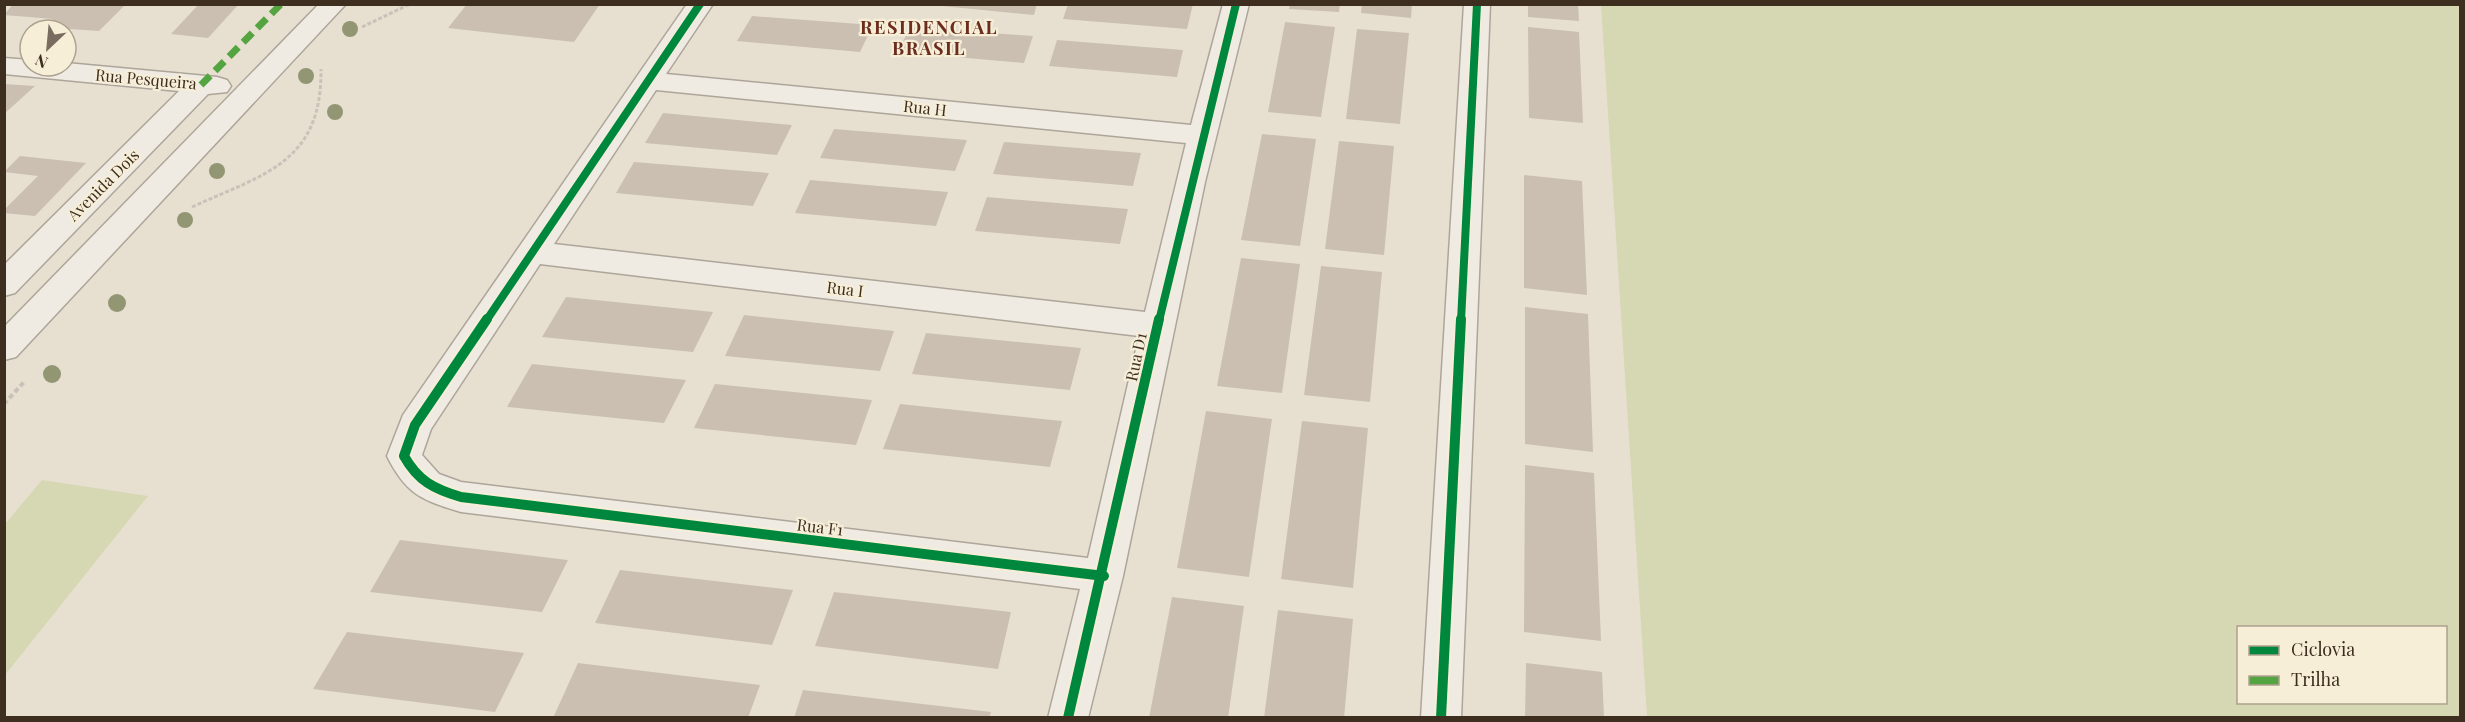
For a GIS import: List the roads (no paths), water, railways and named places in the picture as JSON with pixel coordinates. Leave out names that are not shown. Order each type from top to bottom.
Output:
[{"type":"street","points":[[4,348],[334,4]]},
{"type":"street","name":"Rua F1","points":[[700,4],[414,424],[404,456],[421,483],[461,497],[533,507],[1104,576]]},
{"type":"street","name":"Rua D1","points":[[1068,717],[1104,576],[1200,135],[1236,4]]},
{"type":"street","points":[[1441,717],[1477,4]]},
{"type":"street","name":"Rua Pesqueira","points":[[4,66],[252,88]]},
{"type":"street","name":"Rua H","points":[[649,81],[1200,135]]},
{"type":"street","name":"Avenida Dois","points":[[5,284],[201,85]]},
{"type":"street","name":"Rua I","points":[[531,252],[1158,326]]},
{"type":"street","points":[[5,284],[62,287]]},
{"type":"district","name":"RESIDENCIAL BRASIL","points":[[929,38]]}]
